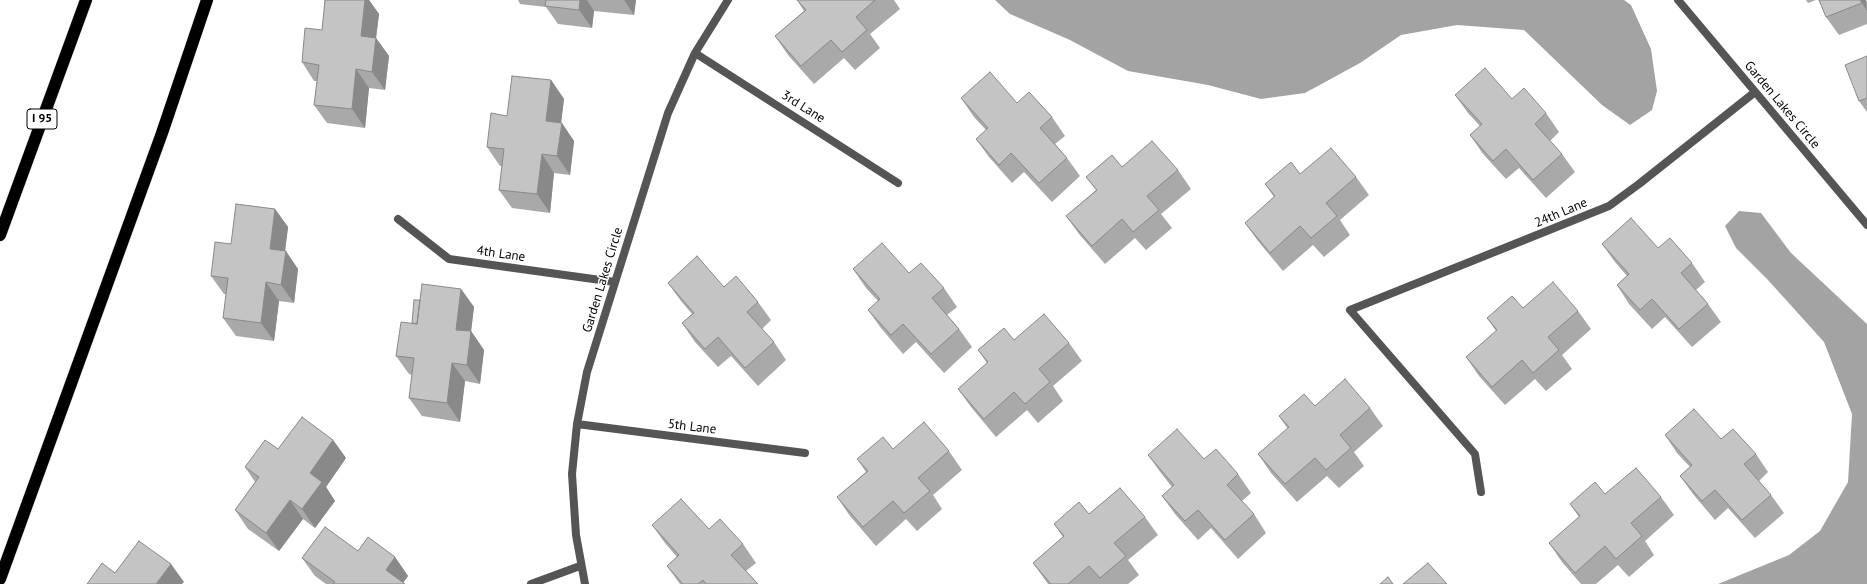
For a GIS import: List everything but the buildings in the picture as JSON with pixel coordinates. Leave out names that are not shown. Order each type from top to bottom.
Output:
[{"type":"highway","points":[[0,579],[162,133],[207,0]]},
{"type":"highway","name":"I 95","points":[[0,234],[85,2]]},
{"type":"street","name":"Garden Lakes Circle","points":[[585,584],[580,566],[576,535],[572,474],[576,424],[586,372],[668,113],[695,53],[728,0]]},
{"type":"street","name":"Garden Lakes Circle","points":[[1678,0],[1867,225]]},
{"type":"street","name":"3rd Lane","points":[[695,53],[898,183]]},
{"type":"street","name":"24th Lane","points":[[1481,492],[1475,454],[1350,310],[1538,236],[1609,206],[1755,92]]},
{"type":"street","name":"4th Lane","points":[[398,219],[450,259],[615,282]]},
{"type":"street","name":"5th Lane","points":[[576,424],[805,453]]},
{"type":"street","points":[[531,584],[580,566]]},
{"type":"shaded area","points":[[995,0],[1624,0],[1631,5],[1651,49],[1657,91],[1652,110],[1630,125],[1602,105],[1524,30],[1457,25],[1401,35],[1360,63],[1305,93],[1261,99],[1208,85],[1128,71],[1070,40],[1010,14]]},
{"type":"shaded area","points":[[1739,211],[1761,213],[1791,253],[1867,324],[1867,584],[1718,584],[1789,555],[1820,531],[1848,482],[1852,414],[1824,342],[1768,280],[1736,248],[1725,226]]}]
